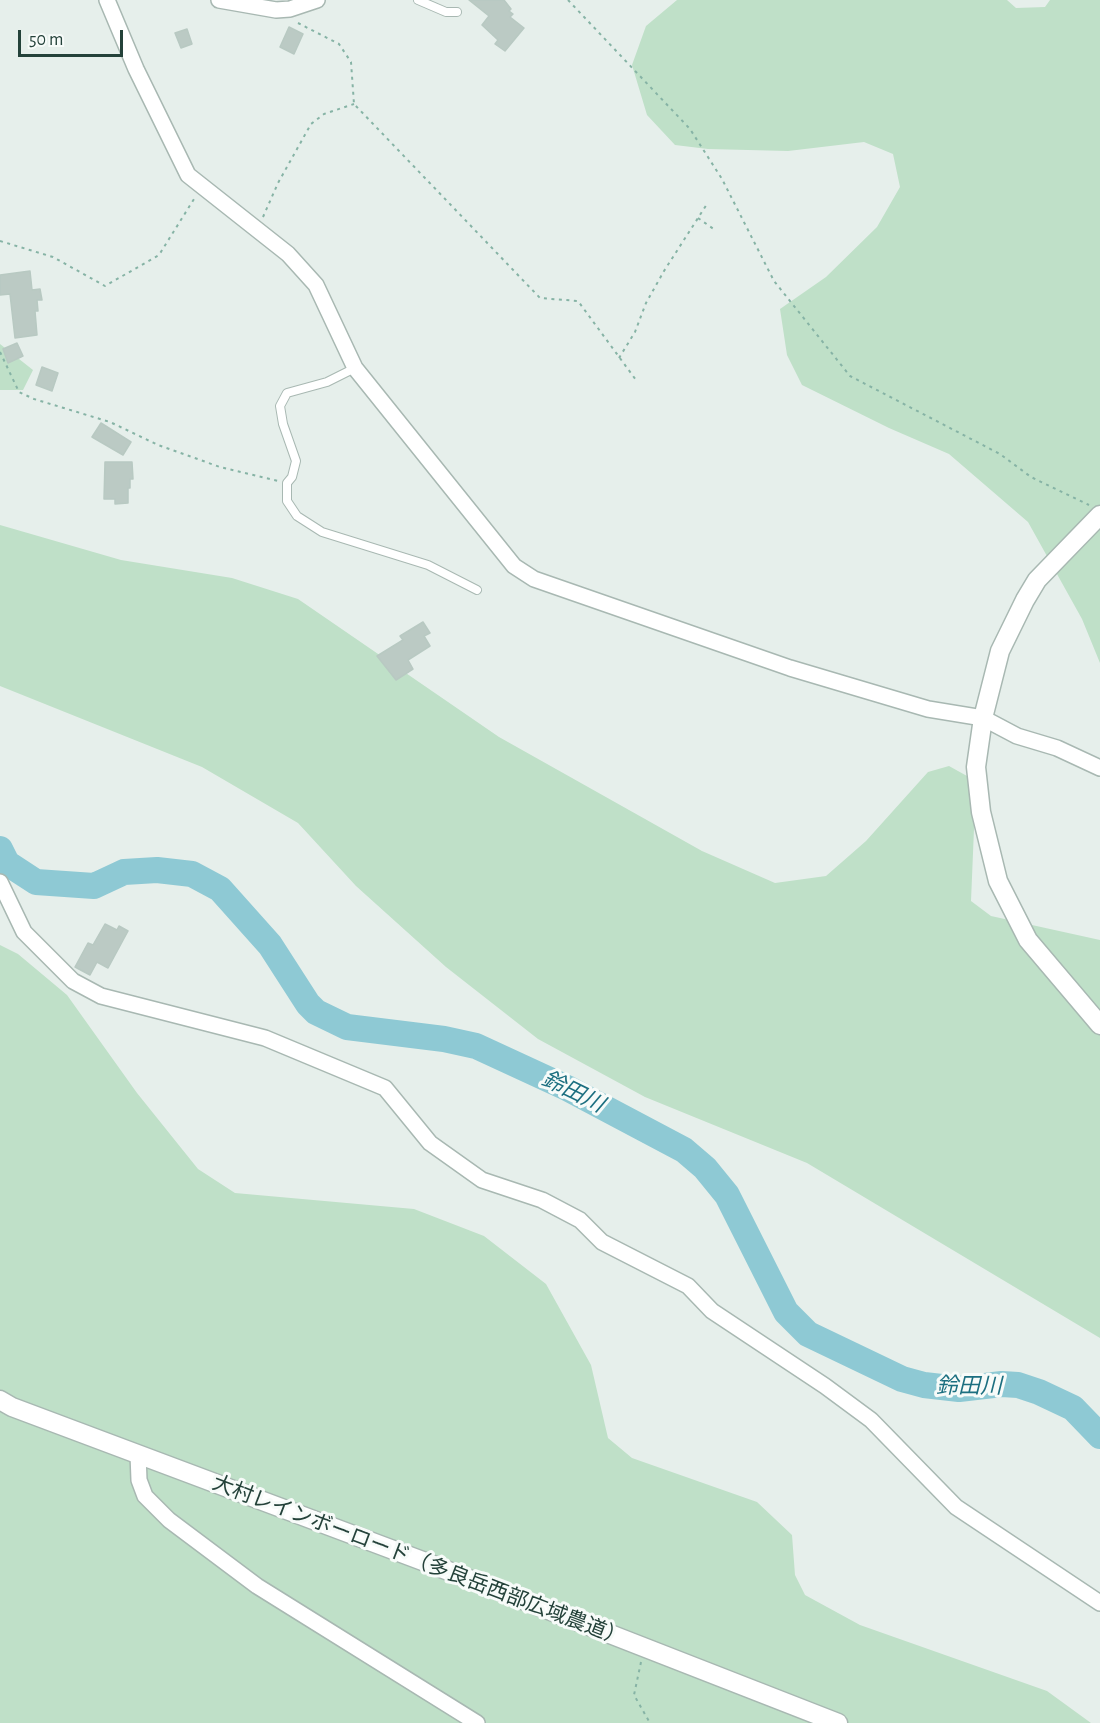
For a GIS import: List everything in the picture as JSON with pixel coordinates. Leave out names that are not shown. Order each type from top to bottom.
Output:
[{"type":"street","points":[[107,0],[136,69],[188,175],[288,254],[316,285],[355,368],[514,566],[534,579],[790,668],[928,709],[983,718],[1017,736],[1057,748],[1100,768]]},
{"type":"street","points":[[219,0],[272,9],[290,9],[317,0]]},
{"type":"street","points":[[1095,510],[1037,580],[1000,651],[983,718],[976,767],[981,812],[998,881],[1028,940],[1100,1025]]},
{"type":"street","points":[[0,882],[24,932],[73,981],[102,996],[265,1038],[386,1088],[430,1143],[482,1180],[542,1200],[580,1220],[602,1242],[688,1286],[712,1311],[825,1386],[870,1420],[956,1507],[1100,1603]]},
{"type":"street","name":"大村レインボーロード（多良岳西部広域農道）","points":[[0,1400],[646,1647],[838,1723]]},
{"type":"street","points":[[138,1454],[139,1480],[145,1496],[169,1520],[257,1586],[477,1723]]},
{"type":"lane","points":[[418,0],[446,12],[457,12]]},
{"type":"lane","points":[[355,368],[327,382],[287,393],[280,406],[282,423],[296,461],[292,477],[287,483],[287,501],[297,516],[322,532],[428,565],[477,590]]},
{"type":"path","points":[[568,0],[690,129],[722,179],[774,281],[850,376],[1000,454],[1031,477],[1095,510]]},
{"type":"path","points":[[272,9],[339,44],[351,62],[354,104],[540,298],[578,301],[636,380]]},
{"type":"path","points":[[258,229],[278,183],[311,124],[324,114],[354,104]]},
{"type":"path","points":[[0,241],[53,257],[105,286],[159,255],[191,206],[200,186]]},
{"type":"path","points":[[620,358],[635,332],[646,303],[706,204]]},
{"type":"path","points":[[698,218],[715,230]]},
{"type":"path","points":[[0,352],[19,392],[34,399],[110,422],[158,445],[220,467],[287,483]]},
{"type":"path","points":[[646,1647],[635,1679],[634,1695],[650,1723]]},
{"type":"green space","points":[[677,0],[1007,0],[1016,8],[1045,7],[1050,0],[1100,0],[1100,663],[1082,619],[1028,522],[949,454],[889,428],[802,385],[787,355],[780,309],[826,277],[877,227],[900,187],[893,154],[864,142],[788,151],[708,149],[675,145],[647,115],[632,65],[646,26]]},
{"type":"green space","points":[[0,344],[33,370],[23,390],[0,390]]},
{"type":"green space","points":[[0,525],[121,560],[232,578],[298,599],[499,737],[702,851],[775,883],[826,876],[866,841],[928,772],[949,766],[976,781],[971,901],[991,916],[1100,940],[1100,1338],[807,1163],[645,1097],[538,1039],[446,967],[356,886],[298,823],[202,767],[0,686]]},
{"type":"green space","points":[[0,945],[18,954],[67,995],[137,1093],[198,1169],[235,1193],[414,1209],[484,1236],[546,1284],[591,1365],[608,1438],[632,1458],[757,1502],[792,1535],[795,1575],[805,1595],[860,1625],[1047,1691],[1091,1723],[0,1723]]},
{"type":"building","points":[[469,0],[504,0],[511,9],[509,11],[513,14],[510,17],[524,28],[505,51],[495,44],[498,40],[482,25],[489,16]]},
{"type":"building","points":[[289,27],[303,34],[294,54],[280,47]]},
{"type":"building","points":[[187,29],[192,44],[181,48],[175,33]]},
{"type":"building","points":[[30,271],[32,290],[40,289],[42,300],[37,300],[38,311],[35,311],[37,335],[15,338],[10,294],[0,295],[0,275]]},
{"type":"building","points":[[17,343],[23,356],[8,363],[3,349]]},
{"type":"building","points":[[42,367],[58,373],[52,391],[36,385]]},
{"type":"building","points":[[101,423],[131,442],[123,455],[92,437]]},
{"type":"building","points":[[105,462],[132,462],[133,479],[130,479],[130,488],[128,488],[128,503],[115,504],[115,499],[104,499]]},
{"type":"building","points":[[423,622],[430,633],[424,636],[430,646],[408,660],[413,669],[396,680],[377,656],[403,640],[400,636]]},
{"type":"building","points":[[105,924],[117,930],[119,926],[128,931],[108,968],[97,962],[90,975],[75,967],[88,943],[93,945]]},
{"type":"waterway","name":"鈴田川","points":[[0,849],[7,863],[36,882],[94,886],[124,872],[157,870],[192,874],[220,889],[270,945],[308,1004],[316,1012],[347,1027],[444,1039],[476,1046],[567,1088],[684,1150],[705,1168],[727,1195],[786,1312],[808,1334],[902,1379],[924,1385],[959,1389],[1002,1384],[1018,1385],[1039,1392],[1073,1408],[1100,1436]]}]
